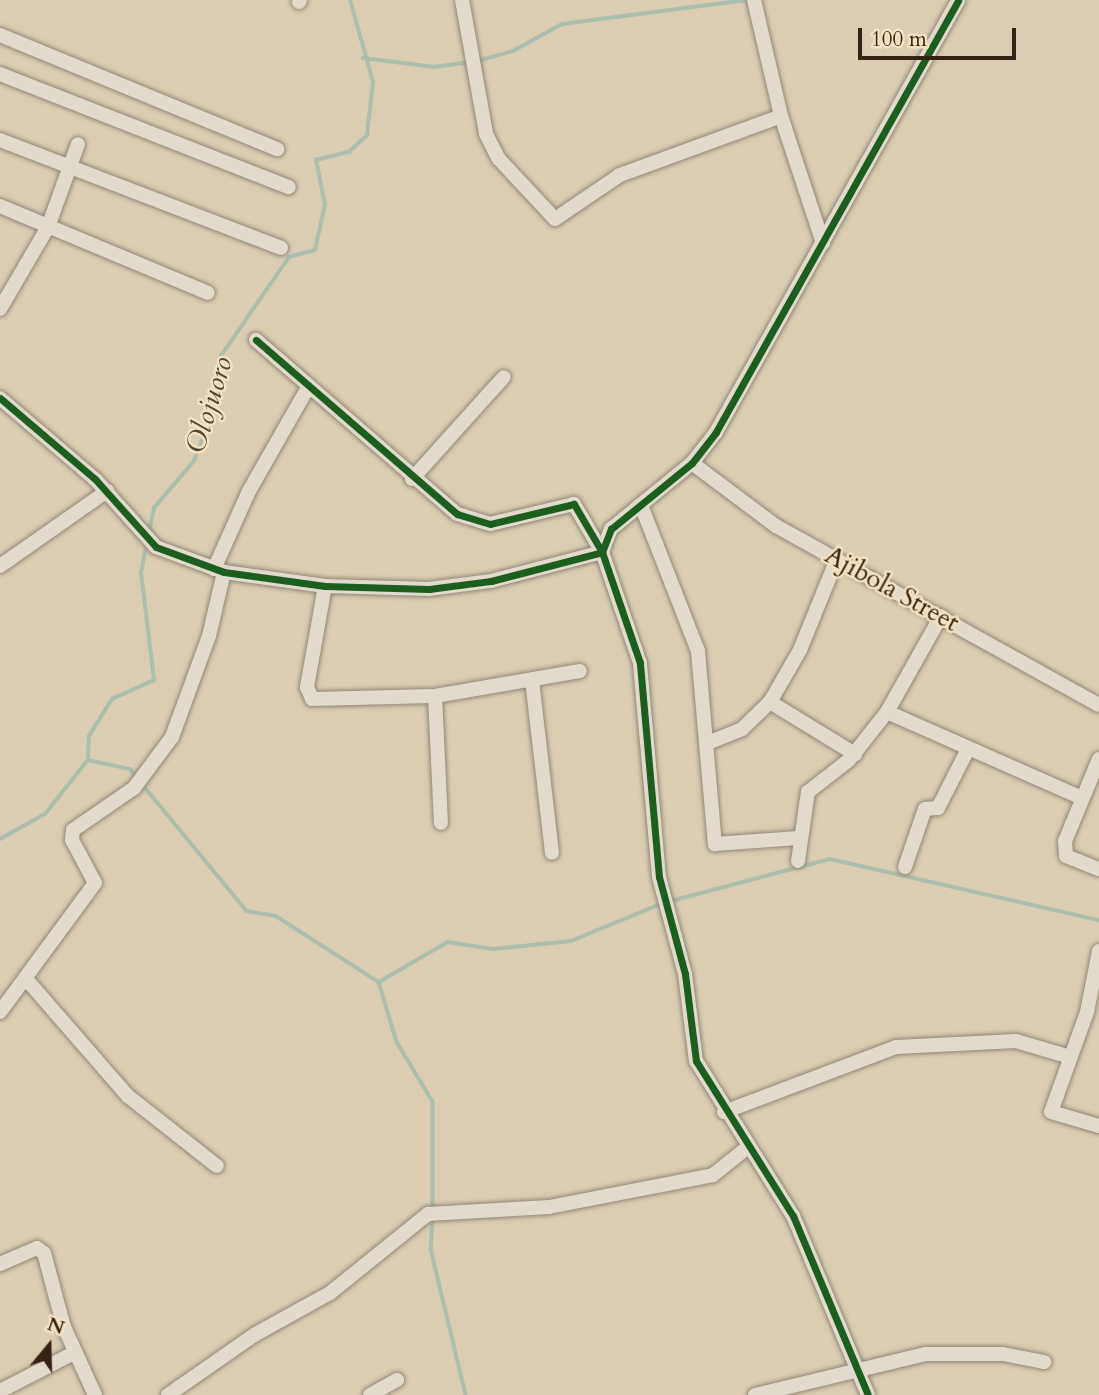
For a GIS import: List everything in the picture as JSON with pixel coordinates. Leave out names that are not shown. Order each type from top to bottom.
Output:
[{"type":"street","points":[[462,0],[486,134],[499,159],[555,219],[620,175],[781,116]]},
{"type":"street","points":[[602,552],[611,529],[692,463],[716,432],[958,0]]},
{"type":"street","points":[[755,5],[781,116],[824,243]]},
{"type":"street","points":[[0,35],[277,149]]},
{"type":"street","points":[[0,75],[289,187]]},
{"type":"street","points":[[0,141],[69,170],[281,248]]},
{"type":"street","points":[[0,309],[48,227],[78,144]]},
{"type":"street","points":[[0,206],[208,293]]},
{"type":"street","points":[[256,340],[412,479],[475,523],[574,504],[602,552],[640,663],[662,895],[685,974],[696,1061],[724,1112],[793,1216],[860,1370],[868,1395]]},
{"type":"street","points":[[412,479],[503,377]]},
{"type":"street","points":[[0,1012],[27,980],[95,883],[72,840],[73,830],[138,783],[180,720],[219,570],[249,491],[309,386]]},
{"type":"street","points":[[0,398],[107,491],[156,547],[219,570],[325,586],[461,587],[602,552]]},
{"type":"street","name":"Ajibola Street","points":[[692,463],[776,526],[1099,705]]},
{"type":"street","points":[[0,566],[107,491]]},
{"type":"street","points":[[641,505],[695,638],[710,741],[715,844],[798,838]]},
{"type":"street","points":[[710,741],[742,729],[770,702],[800,650],[837,559]]},
{"type":"street","points":[[325,586],[307,694],[322,701],[435,696],[579,671]]},
{"type":"street","points":[[798,861],[798,838],[814,784],[855,754],[887,712],[941,616]]},
{"type":"street","points":[[532,680],[552,853]]},
{"type":"street","points":[[435,696],[442,822]]},
{"type":"street","points":[[770,702],[855,754]]},
{"type":"street","points":[[887,712],[967,751],[1080,797]]},
{"type":"street","points":[[905,867],[925,809],[938,808],[967,751]]},
{"type":"street","points":[[1099,760],[1067,828],[1066,856],[1099,869]]},
{"type":"street","points":[[1099,951],[1087,1012],[1067,1056],[1051,1112],[1099,1126]]},
{"type":"street","points":[[27,980],[128,1096],[217,1166]]},
{"type":"street","points":[[724,1112],[896,1047],[1016,1041],[1067,1056]]},
{"type":"street","points":[[168,1395],[254,1335],[330,1293],[433,1213],[549,1207],[713,1175],[748,1147]]},
{"type":"street","points":[[0,1264],[37,1248],[44,1253],[74,1353],[95,1395]]},
{"type":"street","points":[[0,1391],[74,1353]]},
{"type":"street","points":[[755,1395],[926,1354],[984,1353],[1044,1362]]},
{"type":"street","points":[[370,1395],[397,1380]]},
{"type":"waterway","name":"Olojuoro","points":[[149,532],[154,508],[194,461],[212,414],[221,356],[289,257],[315,250],[325,205],[316,160],[349,152],[367,135],[373,82],[350,0]]},
{"type":"waterway","points":[[478,61],[513,51],[562,24],[748,0]]},
{"type":"waterway","points":[[363,58],[434,67],[470,62]]},
{"type":"waterway","name":"Olojuoro","points":[[0,839],[45,814],[88,760],[89,736],[112,699],[154,680],[141,573],[147,543]]},
{"type":"waterway","points":[[88,760],[130,769],[136,776]]},
{"type":"waterway","points":[[143,785],[247,911],[276,916],[379,982],[448,942],[493,949],[571,941],[663,903]]},
{"type":"waterway","points":[[671,901],[830,859],[1099,920]]},
{"type":"waterway","points":[[379,982],[397,1042],[433,1102],[433,1208]]},
{"type":"waterway","points":[[433,1216],[431,1249],[466,1395]]},
{"type":"cycle path","points":[[868,1395],[793,1216],[696,1061],[685,974],[659,877],[640,663],[602,552],[611,529],[692,463],[716,432],[958,0]]},
{"type":"cycle path","points":[[0,398],[95,479],[156,547],[224,572],[325,586],[429,589],[491,581],[602,552],[574,504],[490,524],[457,514],[256,340]]}]
